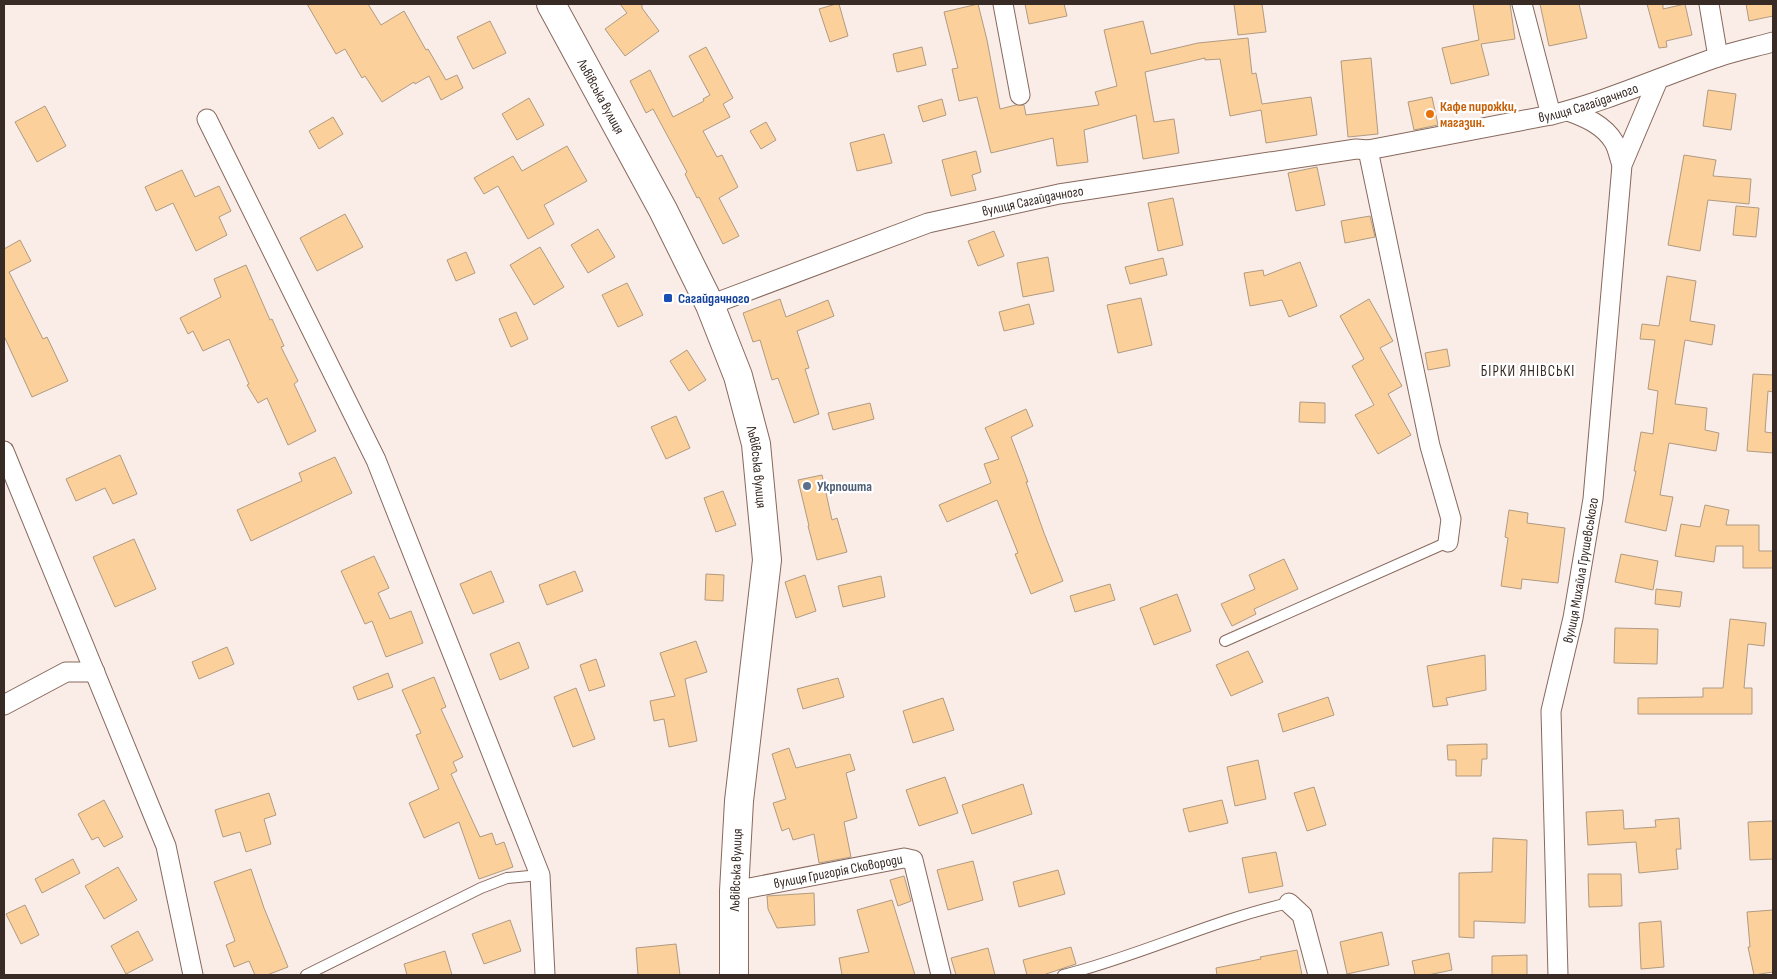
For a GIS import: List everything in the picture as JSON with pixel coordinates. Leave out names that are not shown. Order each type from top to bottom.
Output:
[{"type":"main road","name":"Львівська вулиця","points":[[551,4],[663,210],[710,305],[738,376],[756,444],[767,560],[739,801],[734,891],[734,975]]},
{"type":"street","points":[[1003,4],[1020,95]]},
{"type":"street","points":[[1522,4],[1560,113]]},
{"type":"street","points":[[1709,4],[1718,57]]},
{"type":"street","name":"вулиця Сагайдачного","points":[[710,305],[928,223],[1059,194],[1356,149],[1368,150],[1560,113],[1658,80],[1718,57],[1773,42]]},
{"type":"street","name":"вулиця Михайла Грушевського","points":[[1558,975],[1551,711],[1572,618],[1593,499],[1622,165],[1658,80]]},
{"type":"street","name":"вулиця Михайла Грушевського","points":[[1560,113],[1586,117],[1600,127],[1613,141],[1622,165]]},
{"type":"street","points":[[207,120],[376,460],[540,875],[544,975]]},
{"type":"street","points":[[1368,150],[1430,446],[1451,518],[1448,542]]},
{"type":"street","points":[[4,451],[166,846],[193,975]]},
{"type":"street","points":[[4,706],[66,672],[95,672]]},
{"type":"street","name":"вулиця Григорія Сковороди","points":[[734,891],[904,858],[913,860],[941,975]]},
{"type":"street","points":[[1289,903],[1302,915],[1318,975]]},
{"type":"lane","points":[[1224,641],[1448,542]]},
{"type":"lane","points":[[306,975],[481,888],[507,878],[540,875]]},
{"type":"lane","points":[[1063,975],[1094,968],[1163,942],[1267,908],[1289,903]]},
{"type":"building","points":[[307,4],[368,4],[381,25],[404,11],[446,80],[457,75],[463,88],[441,100],[429,76],[415,84],[414,82],[382,102],[365,76],[362,78],[345,49],[336,54]]},
{"type":"building","points":[[620,4],[642,4],[642,8],[659,31],[625,56],[605,29],[627,13]]},
{"type":"building","points":[[839,4],[848,36],[830,42],[819,9]]},
{"type":"building","points":[[978,4],[1000,109],[1024,105],[1026,115],[1099,105],[1095,92],[1117,86],[1104,30],[1143,21],[1151,54],[1198,43],[1248,38],[1252,74],[1256,73],[1262,104],[1311,97],[1317,135],[1266,143],[1261,110],[1230,116],[1220,59],[1205,60],[1205,58],[1145,72],[1154,122],[1174,119],[1179,153],[1143,159],[1136,115],[1084,130],[1088,162],[1057,166],[1053,138],[991,153],[977,97],[959,101],[952,69],[958,68],[944,12]]},
{"type":"building","points":[[1025,4],[1064,4],[1067,16],[1029,24]]},
{"type":"building","points":[[1234,4],[1262,4],[1266,32],[1238,35]]},
{"type":"building","points":[[1473,4],[1510,4],[1515,39],[1481,44],[1489,75],[1451,84],[1442,48],[1479,40]]},
{"type":"building","points":[[1540,4],[1579,4],[1587,38],[1549,46]]},
{"type":"building","points":[[1647,4],[1663,4],[1663,9],[1685,4],[1692,35],[1666,41],[1667,47],[1659,48]]},
{"type":"building","points":[[1746,4],[1773,4],[1773,16],[1749,21]]},
{"type":"building","points":[[490,21],[506,53],[473,69],[457,37]]},
{"type":"building","points":[[706,47],[733,98],[723,104],[730,117],[703,131],[717,157],[722,155],[738,187],[719,198],[739,236],[723,244],[699,197],[697,198],[685,174],[687,172],[653,109],[646,113],[630,81],[650,70],[673,117],[704,101],[703,99],[710,95],[689,56]]},
{"type":"building","points":[[922,47],[926,65],[897,72],[893,54]]},
{"type":"building","points":[[1371,58],[1378,134],[1348,137],[1341,61]]},
{"type":"building","points":[[1708,90],[1736,94],[1731,130],[1703,126]]},
{"type":"building","points":[[1432,97],[1438,125],[1414,130],[1408,102]]},
{"type":"building","points":[[529,98],[544,125],[517,140],[502,114]]},
{"type":"building","points":[[942,99],[946,115],[923,122],[918,106]]},
{"type":"building","points":[[45,106],[66,146],[37,162],[15,122]]},
{"type":"building","points":[[333,117],[343,134],[319,149],[309,131]]},
{"type":"building","points":[[766,122],[776,140],[761,149],[750,131]]},
{"type":"building","points":[[884,134],[892,163],[857,171],[850,143]]},
{"type":"building","points":[[567,146],[587,181],[544,205],[554,224],[528,239],[498,186],[484,194],[474,178],[513,156],[522,171]]},
{"type":"building","points":[[976,151],[981,172],[972,175],[976,190],[951,196],[942,160]]},
{"type":"building","points":[[1684,155],[1716,160],[1713,176],[1751,179],[1749,204],[1708,200],[1700,251],[1668,245]]},
{"type":"building","points":[[1317,167],[1325,205],[1296,211],[1288,173]]},
{"type":"building","points":[[182,170],[195,197],[219,186],[231,211],[219,217],[227,235],[196,251],[173,203],[156,211],[145,187]]},
{"type":"building","points":[[1173,198],[1183,245],[1158,251],[1148,203]]},
{"type":"building","points":[[1736,206],[1759,208],[1756,237],[1733,235]]},
{"type":"building","points":[[345,214],[363,247],[317,271],[300,238]]},
{"type":"building","points":[[1370,216],[1375,237],[1345,243],[1341,221]]},
{"type":"building","points":[[598,229],[615,257],[588,273],[571,245]]},
{"type":"building","points":[[994,231],[1004,256],[978,266],[968,241]]},
{"type":"building","points":[[20,240],[31,261],[9,272],[43,339],[47,337],[68,381],[32,397],[4,336],[4,249]]},
{"type":"building","points":[[540,247],[564,287],[534,305],[510,265]]},
{"type":"building","points":[[466,252],[475,273],[456,281],[447,260]]},
{"type":"building","points":[[1048,257],[1054,291],[1023,297],[1017,263]]},
{"type":"building","points":[[1163,258],[1167,275],[1130,284],[1125,267]]},
{"type":"building","points":[[1300,262],[1317,306],[1289,317],[1282,300],[1250,306],[1244,273],[1263,270],[1264,276]]},
{"type":"building","points":[[246,265],[270,320],[272,319],[284,346],[281,347],[298,381],[294,384],[316,431],[288,445],[267,398],[258,403],[247,385],[249,384],[229,339],[203,351],[193,331],[188,334],[180,318],[221,297],[214,279]]},
{"type":"building","points":[[1667,276],[1696,281],[1690,321],[1715,325],[1712,345],[1685,340],[1675,404],[1707,408],[1705,430],[1719,433],[1716,451],[1669,443],[1660,495],[1673,497],[1666,531],[1625,522],[1636,471],[1634,471],[1641,432],[1653,434],[1658,391],[1648,389],[1655,340],[1640,339],[1642,324],[1659,326]]},
{"type":"building","points":[[627,283],[643,315],[618,327],[602,295]]},
{"type":"building","points":[[1141,298],[1152,345],[1118,353],[1107,305]]},
{"type":"building","points":[[780,299],[786,317],[828,300],[834,316],[797,331],[809,368],[805,369],[819,414],[794,423],[778,378],[772,380],[760,340],[753,342],[743,313]]},
{"type":"building","points":[[1369,299],[1393,341],[1380,348],[1402,386],[1388,394],[1411,435],[1378,454],[1355,415],[1374,405],[1352,366],[1364,359],[1340,316]]},
{"type":"building","points":[[1029,304],[1034,324],[1004,331],[999,312]]},
{"type":"building","points":[[516,312],[528,339],[511,347],[499,319]]},
{"type":"building","points":[[1447,349],[1450,366],[1428,370],[1425,353]]},
{"type":"building","points":[[687,350],[706,380],[689,391],[670,361]]},
{"type":"building","points":[[1753,374],[1773,375],[1773,392],[1768,391],[1765,432],[1773,433],[1773,453],[1747,451]]},
{"type":"building","points":[[1300,402],[1325,403],[1325,423],[1299,422]]},
{"type":"building","points":[[870,403],[874,419],[833,430],[828,413]]},
{"type":"building","points":[[1026,409],[1033,426],[1011,437],[1044,533],[1063,581],[1031,594],[1015,554],[1018,553],[997,500],[947,522],[939,505],[991,483],[984,464],[999,459],[985,428]]},
{"type":"building","points":[[676,416],[690,448],[666,459],[651,427]]},
{"type":"building","points":[[120,455],[137,494],[113,504],[105,488],[76,501],[66,479]]},
{"type":"building","points":[[335,457],[352,493],[251,541],[237,510],[302,481],[299,473]]},
{"type":"building","points":[[822,475],[832,520],[837,518],[847,552],[817,560],[798,480]]},
{"type":"building","points":[[723,491],[736,525],[716,532],[704,498]]},
{"type":"building","points":[[1705,505],[1729,510],[1726,525],[1759,525],[1759,551],[1773,551],[1773,568],[1743,568],[1743,546],[1716,546],[1714,562],[1675,556],[1681,524],[1700,527]]},
{"type":"building","points":[[1509,510],[1528,513],[1527,523],[1565,528],[1558,583],[1522,579],[1521,589],[1501,586],[1508,538],[1505,537]]},
{"type":"building","points":[[134,539],[156,589],[115,607],[93,557]]},
{"type":"building","points":[[1621,554],[1658,561],[1653,590],[1615,582]]},
{"type":"building","points":[[374,556],[389,588],[378,593],[390,619],[411,611],[423,643],[386,657],[372,621],[365,624],[341,571]]},
{"type":"building","points":[[1284,559],[1298,589],[1254,609],[1256,614],[1232,626],[1221,604],[1255,589],[1249,575]]},
{"type":"building","points":[[491,571],[504,602],[473,614],[460,584]]},
{"type":"building","points":[[575,571],[583,591],[547,605],[539,585]]},
{"type":"building","points":[[706,574],[724,575],[723,601],[705,600]]},
{"type":"building","points":[[805,575],[816,611],[796,618],[785,582]]},
{"type":"building","points":[[881,576],[885,597],[843,607],[838,586]]},
{"type":"building","points":[[1110,584],[1115,600],[1075,612],[1070,596]]},
{"type":"building","points":[[1656,589],[1682,592],[1680,607],[1655,604]]},
{"type":"building","points":[[1177,594],[1191,631],[1154,645],[1140,608]]},
{"type":"building","points":[[1730,619],[1766,623],[1764,646],[1748,644],[1744,688],[1752,688],[1752,714],[1638,714],[1638,698],[1703,697],[1703,688],[1723,688]]},
{"type":"building","points":[[1615,628],[1658,629],[1657,664],[1614,663]]},
{"type":"building","points":[[696,641],[707,672],[685,679],[697,741],[669,747],[664,719],[654,721],[650,701],[675,696],[660,653]]},
{"type":"building","points":[[519,642],[529,668],[500,680],[490,654]]},
{"type":"building","points":[[227,647],[234,664],[199,679],[192,662]]},
{"type":"building","points":[[1248,651],[1263,682],[1231,696],[1216,665]]},
{"type":"building","points":[[1485,655],[1486,690],[1446,698],[1448,705],[1433,707],[1427,666]]},
{"type":"building","points":[[596,659],[605,686],[589,691],[580,665]]},
{"type":"building","points":[[388,673],[393,687],[358,700],[353,687]]},
{"type":"building","points":[[434,677],[446,707],[441,709],[463,757],[453,762],[457,771],[451,774],[480,837],[492,833],[496,845],[504,842],[513,867],[479,879],[459,822],[424,838],[409,803],[439,789],[416,735],[421,733],[402,690]]},
{"type":"building","points":[[838,678],[844,697],[803,709],[797,689]]},
{"type":"building","points":[[576,688],[595,739],[573,747],[554,697]]},
{"type":"building","points":[[1328,697],[1334,715],[1283,732],[1278,714]]},
{"type":"building","points":[[943,698],[954,730],[913,743],[903,711]]},
{"type":"building","points":[[1487,744],[1487,759],[1482,759],[1481,776],[1456,776],[1456,760],[1448,760],[1447,745]]},
{"type":"building","points":[[789,748],[796,768],[850,754],[855,770],[846,773],[857,818],[844,822],[851,857],[819,863],[814,834],[793,840],[789,828],[782,831],[773,803],[786,799],[772,754]]},
{"type":"building","points":[[1258,760],[1266,799],[1235,806],[1227,767]]},
{"type":"building","points":[[945,777],[958,813],[919,826],[906,790]]},
{"type":"building","points":[[1023,784],[1032,814],[972,834],[962,805]]},
{"type":"building","points":[[1314,787],[1326,825],[1307,831],[1294,793]]},
{"type":"building","points":[[269,793],[276,815],[264,819],[271,844],[246,852],[240,832],[223,837],[215,810]]},
{"type":"building","points":[[104,800],[123,837],[104,847],[98,837],[92,840],[78,814]]},
{"type":"building","points":[[1222,800],[1228,823],[1189,832],[1183,809]]},
{"type":"building","points":[[1623,810],[1624,829],[1656,827],[1655,820],[1679,818],[1681,849],[1676,849],[1678,869],[1639,873],[1636,842],[1588,845],[1586,812]]},
{"type":"building","points":[[1773,821],[1773,859],[1750,860],[1748,822]]},
{"type":"building","points":[[1493,838],[1527,840],[1525,923],[1474,921],[1474,938],[1459,937],[1459,873],[1492,872]]},
{"type":"building","points":[[1276,852],[1283,886],[1249,893],[1242,858]]},
{"type":"building","points":[[73,859],[80,873],[42,893],[35,879]]},
{"type":"building","points":[[973,861],[983,900],[948,910],[937,870]]},
{"type":"building","points":[[118,867],[137,900],[104,919],[85,886]]},
{"type":"building","points":[[251,869],[264,908],[288,967],[267,975],[255,975],[249,961],[234,967],[226,945],[235,941],[214,882]]},
{"type":"building","points":[[1058,870],[1065,894],[1019,907],[1013,882]]},
{"type":"building","points":[[1588,874],[1621,874],[1622,906],[1589,907]]},
{"type":"building","points":[[904,876],[911,901],[898,906],[890,880]]},
{"type":"building","points":[[814,893],[815,925],[777,928],[768,909],[767,896]]},
{"type":"building","points":[[892,900],[915,975],[842,975],[839,958],[869,952],[857,910]]},
{"type":"building","points":[[25,905],[39,935],[21,944],[6,914]]},
{"type":"building","points":[[1773,910],[1773,972],[1754,975],[1748,947],[1750,947],[1747,912]]},
{"type":"building","points":[[510,920],[521,951],[484,964],[472,934]]},
{"type":"building","points":[[1661,921],[1664,967],[1641,969],[1639,923]]},
{"type":"building","points":[[138,931],[153,960],[126,974],[111,946]]},
{"type":"building","points":[[1382,932],[1389,965],[1347,974],[1340,942]]},
{"type":"building","points":[[676,944],[680,975],[638,975],[636,948]]},
{"type":"building","points":[[1071,947],[1076,964],[1043,975],[1027,975],[1023,960]]},
{"type":"building","points":[[988,948],[995,975],[956,975],[951,958]]},
{"type":"building","points":[[1297,950],[1302,975],[1217,975],[1216,968]]},
{"type":"building","points":[[445,951],[452,975],[407,975],[404,964]]},
{"type":"building","points":[[1449,953],[1452,970],[1428,975],[1415,975],[1412,961]]},
{"type":"building","points":[[1527,955],[1527,975],[1492,975],[1492,956]]},
{"type":"place","name":"Кафе пирожки, магазин.","points":[[1430,114]]},
{"type":"place","name":"Сагайдачного","points":[[668,298]]},
{"type":"place","name":"Укрпошта","points":[[807,486]]},
{"type":"district","name":"БІРКИ ЯНІВСЬКІ","points":[[1528,371]]}]
